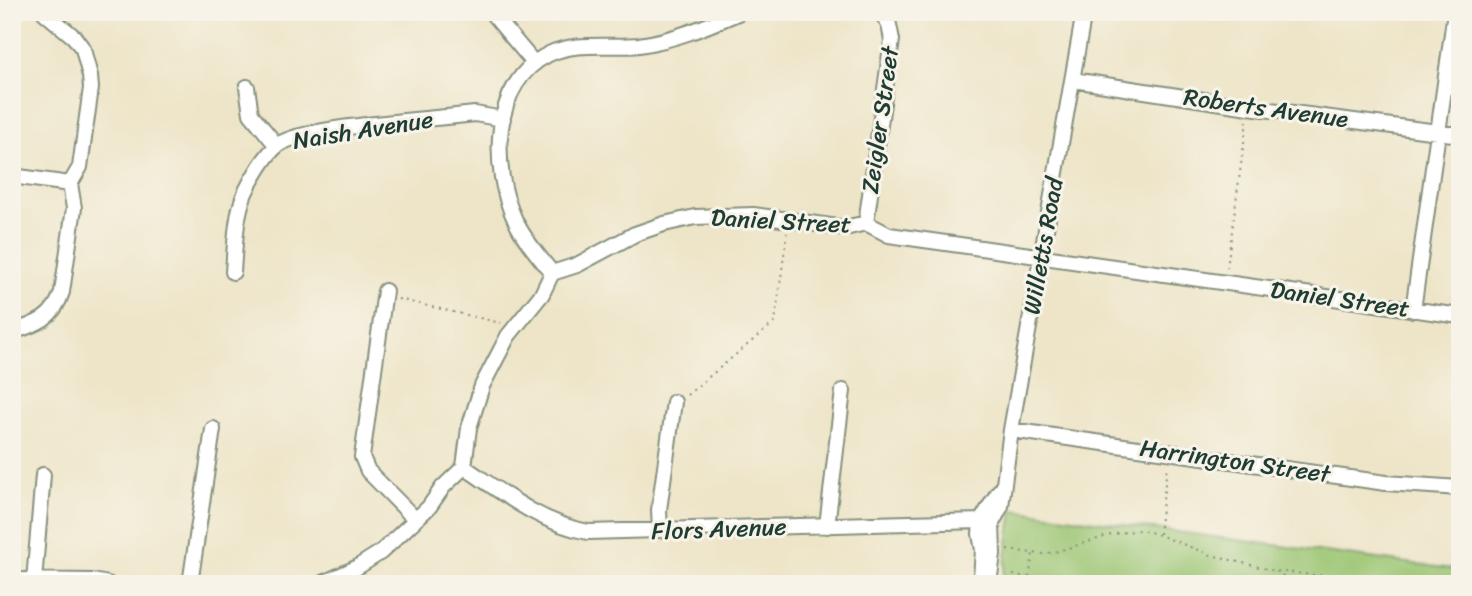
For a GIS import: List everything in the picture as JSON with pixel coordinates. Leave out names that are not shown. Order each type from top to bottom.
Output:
[{"type":"street","points":[[12,332],[42,322],[58,304],[64,282],[74,208],[70,184],[80,167],[91,88],[89,66],[83,49],[74,37],[44,12]]},
{"type":"street","points":[[491,12],[534,63]]},
{"type":"street","points":[[321,584],[356,568],[381,552],[464,467],[469,428],[482,386],[513,329],[542,294],[552,272],[525,238],[508,204],[501,161],[502,119],[515,85],[534,63],[551,53],[576,47],[641,44],[683,36],[740,12]]},
{"type":"street","name":"Willetts Road","points":[[987,522],[1003,480],[1084,12]]},
{"type":"street","points":[[1413,310],[1455,12]]},
{"type":"street","name":"Zeigler Street","points":[[866,223],[892,40],[884,15]]},
{"type":"street","name":"Roberts Avenue","points":[[1073,80],[1460,135]]},
{"type":"street","points":[[247,87],[251,114],[277,146]]},
{"type":"street","name":"Naish Avenue","points":[[233,272],[244,195],[256,173],[277,146],[294,137],[319,132],[475,114],[502,119]]},
{"type":"street","points":[[12,176],[70,184]]},
{"type":"street","name":"Daniel Street","points":[[552,272],[577,265],[635,234],[664,224],[695,217],[753,215],[845,228],[866,223],[889,235],[1460,316]]},
{"type":"street","points":[[385,291],[362,457],[368,471],[415,519]]},
{"type":"street","points":[[827,526],[843,391]]},
{"type":"street","points":[[660,530],[659,510],[674,402]]},
{"type":"street","points":[[190,584],[213,429]]},
{"type":"street","name":"Harrington Street","points":[[1011,430],[1386,482],[1460,488]]},
{"type":"street","name":"Flors Avenue","points":[[464,467],[538,515],[568,528],[587,532],[987,522]]},
{"type":"street","points":[[34,581],[43,475]]},
{"type":"street","points":[[981,584],[983,551],[980,534],[987,522]]},
{"type":"street","points":[[987,522],[993,554],[989,584]]},
{"type":"street","points":[[12,580],[92,581],[108,584]]},
{"type":"path","points":[[1225,283],[1249,107]]},
{"type":"path","points":[[674,402],[691,393],[775,322],[788,219]]},
{"type":"path","points":[[385,291],[399,300],[504,324],[513,329]]},
{"type":"path","points":[[1159,535],[1169,451]]},
{"type":"path","points":[[1000,549],[1033,553],[1055,552],[1126,531],[1139,530],[1211,555],[1275,571],[1405,584]]},
{"type":"path","points":[[1028,584],[1033,553]]},
{"type":"path","points":[[1275,571],[1286,578],[1289,584]]},
{"type":"path","points":[[1013,575],[1029,578]]},
{"type":"path","points":[[1377,584],[1384,580]]},
{"type":"green space","points":[[1013,510],[1460,570],[1460,584],[1002,584]]}]
